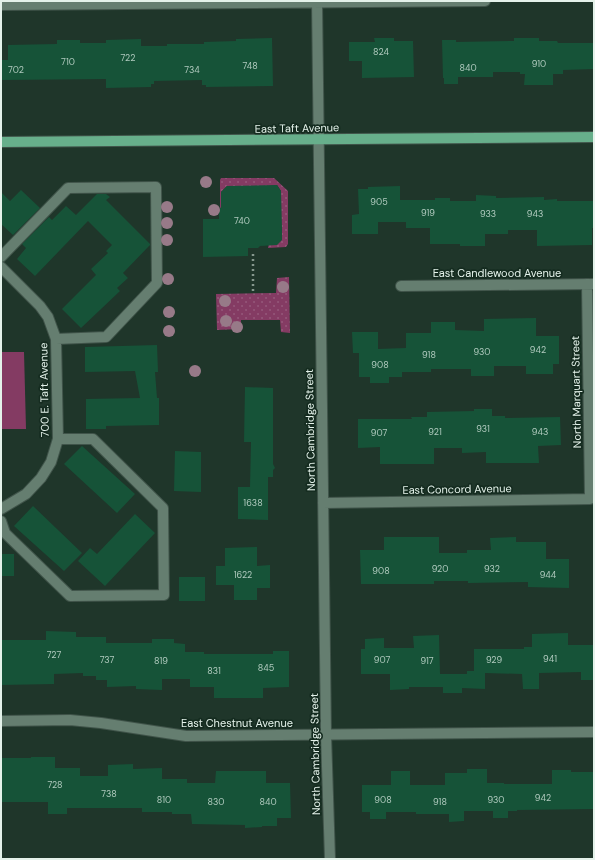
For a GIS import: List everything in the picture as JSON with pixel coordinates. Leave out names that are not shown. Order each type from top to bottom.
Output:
[{"type":"main road","name":"East Taft Avenue","points":[[1,142],[594,137]]},
{"type":"street","points":[[1,5],[485,1]]},
{"type":"street","name":"North Cambridge Street","points":[[316,2],[326,735],[330,859]]},
{"type":"street","points":[[1,257],[68,188],[156,187],[157,283],[106,337],[56,339]]},
{"type":"street","name":"700 E. Taft Avenue","points":[[1,267],[40,306],[48,317],[56,339],[58,439],[51,462],[41,478],[26,494],[1,509]]},
{"type":"street","name":"East Candlewood Avenue","points":[[401,286],[590,284]]},
{"type":"street","name":"North Marquart Street","points":[[590,284],[590,499]]},
{"type":"street","points":[[1,520],[5,533],[70,596],[164,595],[163,508],[92,439],[58,439]]},
{"type":"street","name":"East Concord Avenue","points":[[323,503],[590,499]]},
{"type":"street","name":"East Chestnut Avenue","points":[[1,721],[70,720],[101,723],[186,736],[594,732]]},
{"type":"path","points":[[253,254],[253,291]]},
{"type":"shaded area","points":[[221,178],[274,178],[288,191],[288,244],[286,247],[268,248],[277,204],[281,200],[281,191],[277,185],[240,190],[236,186],[227,186],[221,192],[225,204],[220,209]]},
{"type":"shaded area","points":[[289,277],[290,333],[281,332],[280,320],[241,320],[241,329],[217,330],[216,294],[276,293],[277,278]]},
{"type":"shaded area","points":[[1,352],[24,352],[26,429],[1,429]]},
{"type":"building","points":[[272,38],[273,86],[206,87],[206,85],[202,85],[202,80],[154,81],[154,84],[151,84],[151,87],[106,88],[106,79],[1,80],[1,60],[8,60],[8,45],[57,44],[57,40],[80,40],[80,43],[106,43],[106,40],[141,39],[141,46],[167,46],[167,44],[204,44],[204,42],[236,41],[236,39]]},
{"type":"building","points":[[374,38],[394,38],[394,41],[413,41],[414,77],[362,78],[362,61],[349,61],[349,42],[375,42]]},
{"type":"building","points":[[514,38],[539,38],[539,41],[557,41],[558,43],[594,43],[594,69],[563,70],[563,74],[553,74],[553,85],[524,85],[525,74],[520,74],[520,72],[493,72],[493,77],[458,77],[458,84],[444,84],[442,40],[456,40],[456,42],[514,41]]},
{"type":"building","points":[[277,185],[281,191],[282,240],[277,245],[248,248],[248,256],[203,257],[203,219],[219,219],[221,192],[227,186]]},
{"type":"building","points":[[400,186],[400,200],[435,200],[435,198],[450,198],[450,201],[476,201],[476,195],[496,196],[496,198],[544,197],[544,200],[557,199],[557,201],[594,201],[594,228],[592,228],[592,245],[537,246],[537,230],[508,230],[508,234],[485,234],[485,246],[430,244],[430,228],[406,228],[406,222],[378,222],[378,234],[352,234],[352,215],[359,214],[358,189],[368,189],[368,187]]},
{"type":"building","points":[[21,190],[40,208],[13,235],[1,224],[1,192],[10,201]]},
{"type":"building","points":[[97,194],[106,194],[110,197],[106,200],[150,245],[123,273],[128,278],[117,288],[120,291],[81,328],[62,309],[96,275],[91,269],[108,253],[106,251],[112,245],[88,221],[35,276],[17,259],[26,248],[22,244],[49,217],[52,220],[66,206],[76,215]]},
{"type":"building","points":[[536,318],[536,336],[559,336],[559,364],[553,364],[553,374],[526,374],[526,366],[494,366],[494,376],[471,376],[471,369],[431,369],[431,372],[402,372],[402,377],[389,377],[389,383],[370,383],[370,377],[359,377],[359,353],[353,353],[352,332],[378,332],[378,349],[406,348],[406,333],[431,333],[431,322],[455,322],[455,330],[484,331],[484,319]]},
{"type":"building","points":[[157,345],[158,372],[155,372],[157,398],[159,398],[159,425],[106,426],[106,429],[86,429],[86,399],[140,398],[135,371],[85,372],[85,347]]},
{"type":"building","points":[[245,387],[273,388],[273,464],[275,468],[273,470],[273,477],[268,477],[268,520],[238,519],[238,487],[250,487],[251,442],[244,442]]},
{"type":"building","points":[[474,409],[492,409],[492,416],[505,416],[505,418],[560,417],[561,445],[538,446],[539,463],[486,463],[486,452],[462,453],[462,448],[434,448],[434,464],[380,464],[380,447],[358,448],[358,419],[412,419],[411,417],[427,417],[427,412],[474,411]]},
{"type":"building","points":[[82,446],[135,494],[117,513],[64,464]]},
{"type":"building","points":[[175,451],[201,452],[201,492],[174,491]]},
{"type":"building","points":[[33,506],[82,553],[64,571],[14,526]]},
{"type":"building","points":[[135,514],[155,533],[105,586],[78,561],[90,548],[97,554]]},
{"type":"building","points":[[384,537],[439,537],[439,553],[467,553],[467,550],[491,550],[490,538],[516,537],[516,542],[546,542],[546,559],[569,559],[569,588],[528,587],[528,582],[468,583],[468,581],[434,581],[434,584],[361,584],[360,550],[384,550]]},
{"type":"building","points":[[257,547],[257,566],[270,565],[270,588],[257,588],[257,600],[234,600],[234,585],[216,585],[216,566],[225,566],[225,548]]},
{"type":"building","points":[[1,554],[14,554],[14,576],[1,576]]},
{"type":"building","points":[[179,577],[205,577],[205,601],[179,601]]},
{"type":"building","points":[[46,631],[76,632],[76,637],[106,637],[106,643],[152,643],[152,639],[174,639],[174,643],[185,644],[185,652],[204,652],[204,654],[273,654],[273,651],[289,651],[289,687],[263,688],[263,698],[214,698],[214,687],[190,687],[190,679],[162,679],[162,690],[136,689],[136,686],[107,687],[107,680],[96,680],[96,676],[83,676],[83,673],[54,674],[54,684],[1,685],[1,640],[46,640]]},
{"type":"building","points":[[568,633],[568,645],[594,645],[594,680],[581,680],[581,672],[539,673],[539,689],[523,689],[522,674],[485,673],[485,689],[462,688],[462,693],[443,693],[443,687],[409,687],[409,689],[390,690],[390,674],[361,674],[361,649],[365,649],[365,639],[384,638],[384,648],[414,648],[413,636],[439,635],[440,674],[467,674],[467,671],[474,671],[474,649],[524,649],[524,647],[532,647],[532,634]]},
{"type":"building","points":[[55,757],[55,768],[80,768],[80,776],[108,776],[108,765],[133,764],[133,769],[162,768],[162,779],[187,779],[187,783],[215,783],[216,771],[266,771],[266,783],[290,783],[291,818],[277,818],[277,826],[245,828],[245,825],[192,824],[191,814],[172,814],[172,812],[142,812],[142,808],[67,808],[67,814],[48,814],[48,802],[1,802],[1,758]]},
{"type":"building","points":[[467,769],[487,769],[487,783],[504,784],[552,784],[552,770],[594,772],[594,809],[517,810],[508,811],[508,818],[493,818],[493,811],[464,811],[464,821],[449,822],[449,814],[386,812],[386,819],[370,819],[370,812],[362,812],[362,785],[391,785],[391,771],[410,771],[410,785],[445,785],[445,773],[467,773]]}]
